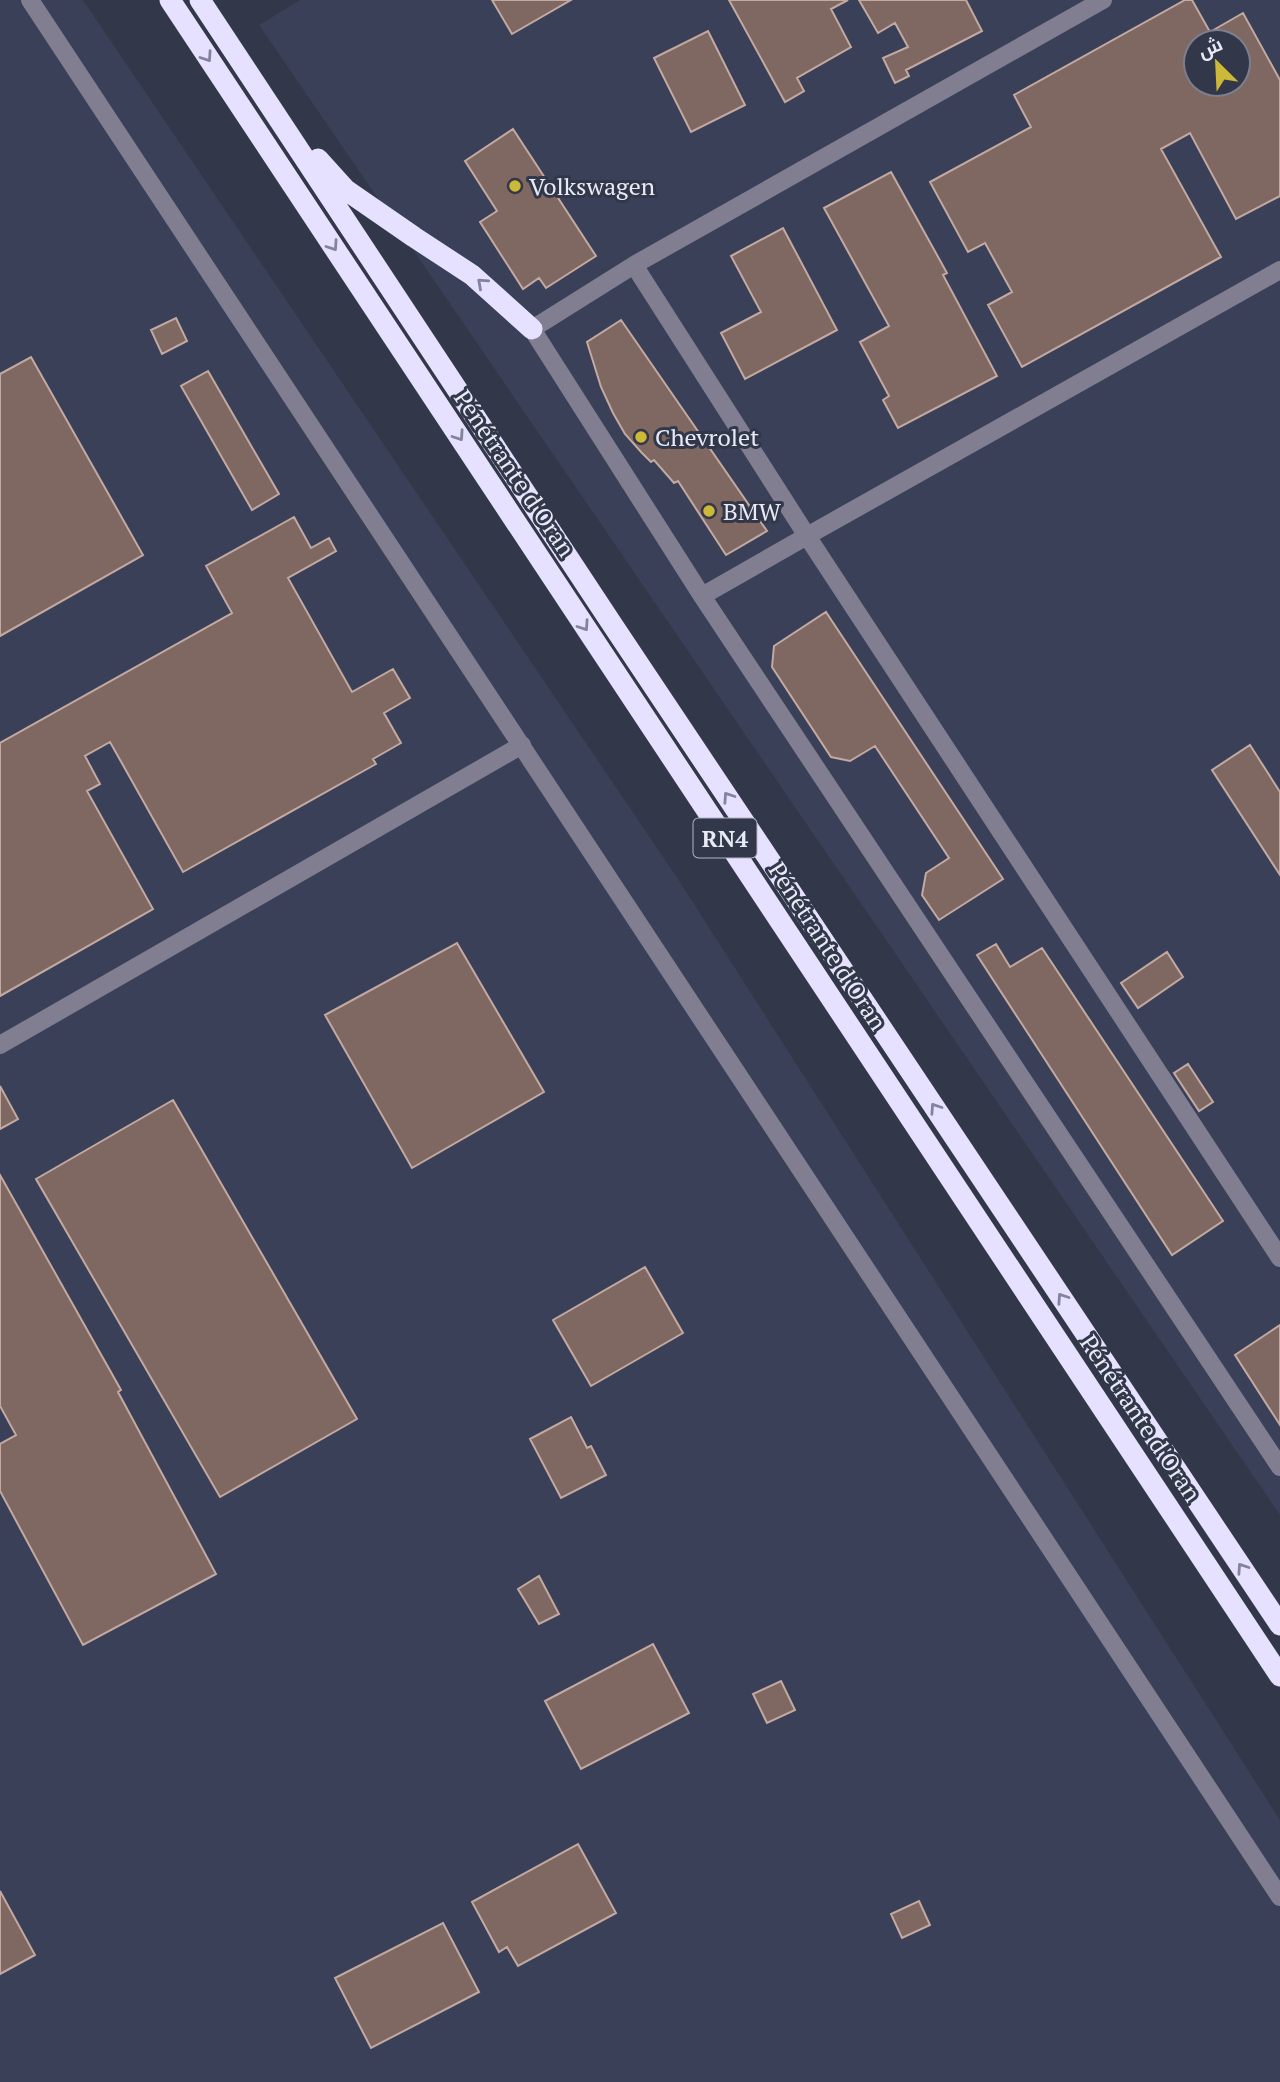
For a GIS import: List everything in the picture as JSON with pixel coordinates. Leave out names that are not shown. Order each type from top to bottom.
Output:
[{"type":"highway","name":"Pénétrante d'Oran","points":[[170,0],[1280,1676]]},
{"type":"highway","name":"Pénétrante d'Oran","points":[[200,0],[1280,1625]]},
{"type":"highway","points":[[270,106],[346,190],[472,275],[532,329]]},
{"type":"street","points":[[30,0],[1280,1897]]},
{"type":"street","points":[[1104,0],[634,265],[532,329],[702,596],[1280,1467]]},
{"type":"street","points":[[634,265],[807,536],[1280,1258]]},
{"type":"street","points":[[702,596],[1280,270]]},
{"type":"street","points":[[0,1045],[522,745]]},
{"type":"shaded area","points":[[0,0],[83,0],[678,879],[1280,1820],[1280,2082],[0,2082]]},
{"type":"shaded area","points":[[300,0],[1280,0],[1280,1515],[259,25]]},
{"type":"building","points":[[492,0],[571,0],[512,34]]},
{"type":"building","points":[[729,0],[848,0],[831,9],[851,47],[797,78],[804,91],[785,102]]},
{"type":"building","points":[[859,0],[966,0],[982,31],[906,70],[909,76],[895,83],[883,58],[908,47],[895,23],[878,33]]},
{"type":"building","points":[[1185,0],[1192,0],[1208,28],[1182,28],[1182,98],[1252,98],[1252,29],[1280,80],[1280,196],[1236,219],[1190,133],[1161,149],[1221,257],[1022,367],[988,305],[1012,292],[985,243],[968,252],[930,182],[1031,127],[1014,95]]},
{"type":"building","points":[[1243,13],[1251,28],[1217,28]]},
{"type":"building","points":[[708,31],[745,105],[691,132],[654,58]]},
{"type":"building","name":"Volkswagen","points":[[513,129],[596,256],[546,288],[539,278],[523,289],[480,222],[497,211],[465,161]]},
{"type":"building","points":[[891,172],[947,273],[943,275],[997,376],[898,428],[883,400],[889,396],[860,342],[889,326],[824,208]]},
{"type":"building","points":[[783,228],[837,330],[745,379],[721,333],[761,312],[731,256]]},
{"type":"building","points":[[176,318],[187,341],[162,354],[151,330]]},
{"type":"building","points":[[621,320],[767,531],[726,555],[678,481],[674,483],[654,460],[651,462],[625,434],[601,387],[587,342]]},
{"type":"building","points":[[31,357],[143,555],[0,636],[0,374]]},
{"type":"building","points":[[208,371],[279,494],[252,510],[181,386]]},
{"type":"building","points":[[294,517],[311,548],[329,538],[336,551],[288,578],[352,692],[393,669],[410,698],[384,713],[401,743],[373,759],[376,764],[183,872],[110,742],[85,756],[100,784],[87,791],[153,909],[0,996],[0,743],[232,613],[206,566]]},
{"type":"building","points":[[826,612],[1003,879],[939,920],[922,895],[926,873],[949,858],[875,746],[850,761],[831,757],[772,667],[774,646]]},
{"type":"building","points":[[1250,745],[1280,792],[1280,875],[1212,770]]},
{"type":"building","points":[[457,943],[544,1092],[412,1168],[325,1015]]},
{"type":"building","points":[[996,944],[1010,967],[1042,948],[1223,1221],[1172,1255],[977,955]]},
{"type":"building","points":[[1167,952],[1183,977],[1138,1008],[1121,983]]},
{"type":"building","points":[[1188,1064],[1213,1102],[1199,1111],[1174,1073]]},
{"type":"building","points":[[0,1086],[18,1119],[0,1129]]},
{"type":"building","points":[[173,1100],[357,1419],[220,1497],[36,1179]]},
{"type":"building","points":[[0,1175],[121,1390],[118,1392],[216,1574],[83,1645],[0,1491],[0,1444],[16,1435],[0,1406]]},
{"type":"building","points":[[645,1267],[683,1333],[591,1386],[553,1320]]},
{"type":"building","points":[[1280,1325],[1280,1425],[1235,1355]]},
{"type":"building","points":[[571,1417],[587,1448],[591,1446],[606,1475],[561,1498],[530,1439]]},
{"type":"building","points":[[539,1576],[559,1614],[539,1624],[518,1589]]},
{"type":"building","points":[[653,1644],[689,1713],[581,1769],[545,1701]]},
{"type":"building","points":[[781,1681],[795,1710],[767,1723],[753,1694]]},
{"type":"building","points":[[578,1844],[616,1913],[518,1966],[507,1947],[499,1952],[472,1902]]},
{"type":"building","points":[[0,1891],[35,1955],[0,1974]]},
{"type":"building","points":[[919,1901],[930,1925],[902,1938],[891,1914]]},
{"type":"building","points":[[443,1923],[479,1992],[371,2048],[335,1978]]},
{"type":"place","name":"Volkswagen","points":[[515,186]]},
{"type":"place","name":"Chevrolet","points":[[641,437]]},
{"type":"place","name":"BMW","points":[[709,511]]}]
